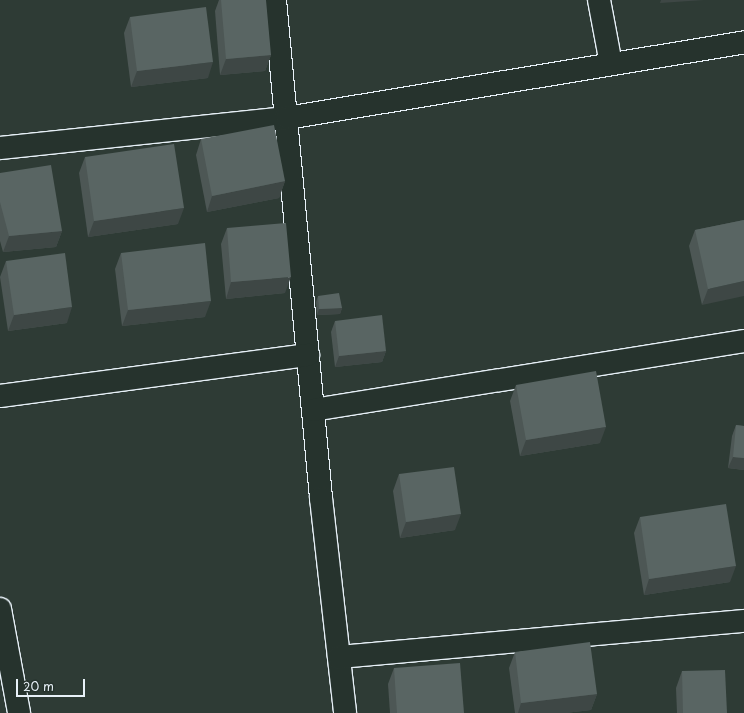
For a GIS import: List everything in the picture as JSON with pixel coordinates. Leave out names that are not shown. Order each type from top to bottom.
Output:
[{"type":"street","points":[[276,0],[313,410],[346,713]]},
{"type":"street","points":[[599,0],[612,64]]},
{"type":"street","points":[[0,148],[287,118],[744,42]]},
{"type":"street","points":[[313,410],[744,341]]},
{"type":"street","points":[[0,396],[308,355]]},
{"type":"street","points":[[0,608],[19,713]]},
{"type":"street","points":[[339,657],[744,621]]},
{"type":"building","points":[[221,0],[266,0],[271,55],[226,59]]},
{"type":"building","points":[[206,7],[213,62],[137,71],[130,17]]},
{"type":"building","points":[[274,125],[285,181],[212,196],[201,139]]},
{"type":"building","points":[[174,144],[184,208],[94,221],[85,157]]},
{"type":"building","points":[[51,165],[62,231],[9,236],[0,202],[0,173]]},
{"type":"building","points":[[744,220],[744,281],[708,289],[695,230]]},
{"type":"building","points":[[286,223],[291,277],[231,282],[227,228]]},
{"type":"building","points":[[205,243],[211,301],[128,310],[121,253]]},
{"type":"building","points":[[65,253],[72,307],[14,315],[6,261]]},
{"type":"building","points":[[339,293],[342,308],[319,309],[318,296]]},
{"type":"building","points":[[382,315],[386,351],[339,356],[335,321]]},
{"type":"building","points":[[596,371],[606,427],[526,440],[516,385]]},
{"type":"building","points":[[736,425],[744,426],[744,458],[733,457]]},
{"type":"building","points":[[454,467],[461,514],[406,522],[399,474]]},
{"type":"building","points":[[726,504],[736,566],[649,579],[640,517]]},
{"type":"building","points":[[590,642],[597,694],[521,703],[515,652]]},
{"type":"building","points":[[460,663],[464,713],[397,713],[394,668]]},
{"type":"building","points":[[725,670],[727,713],[683,713],[682,671]]}]
